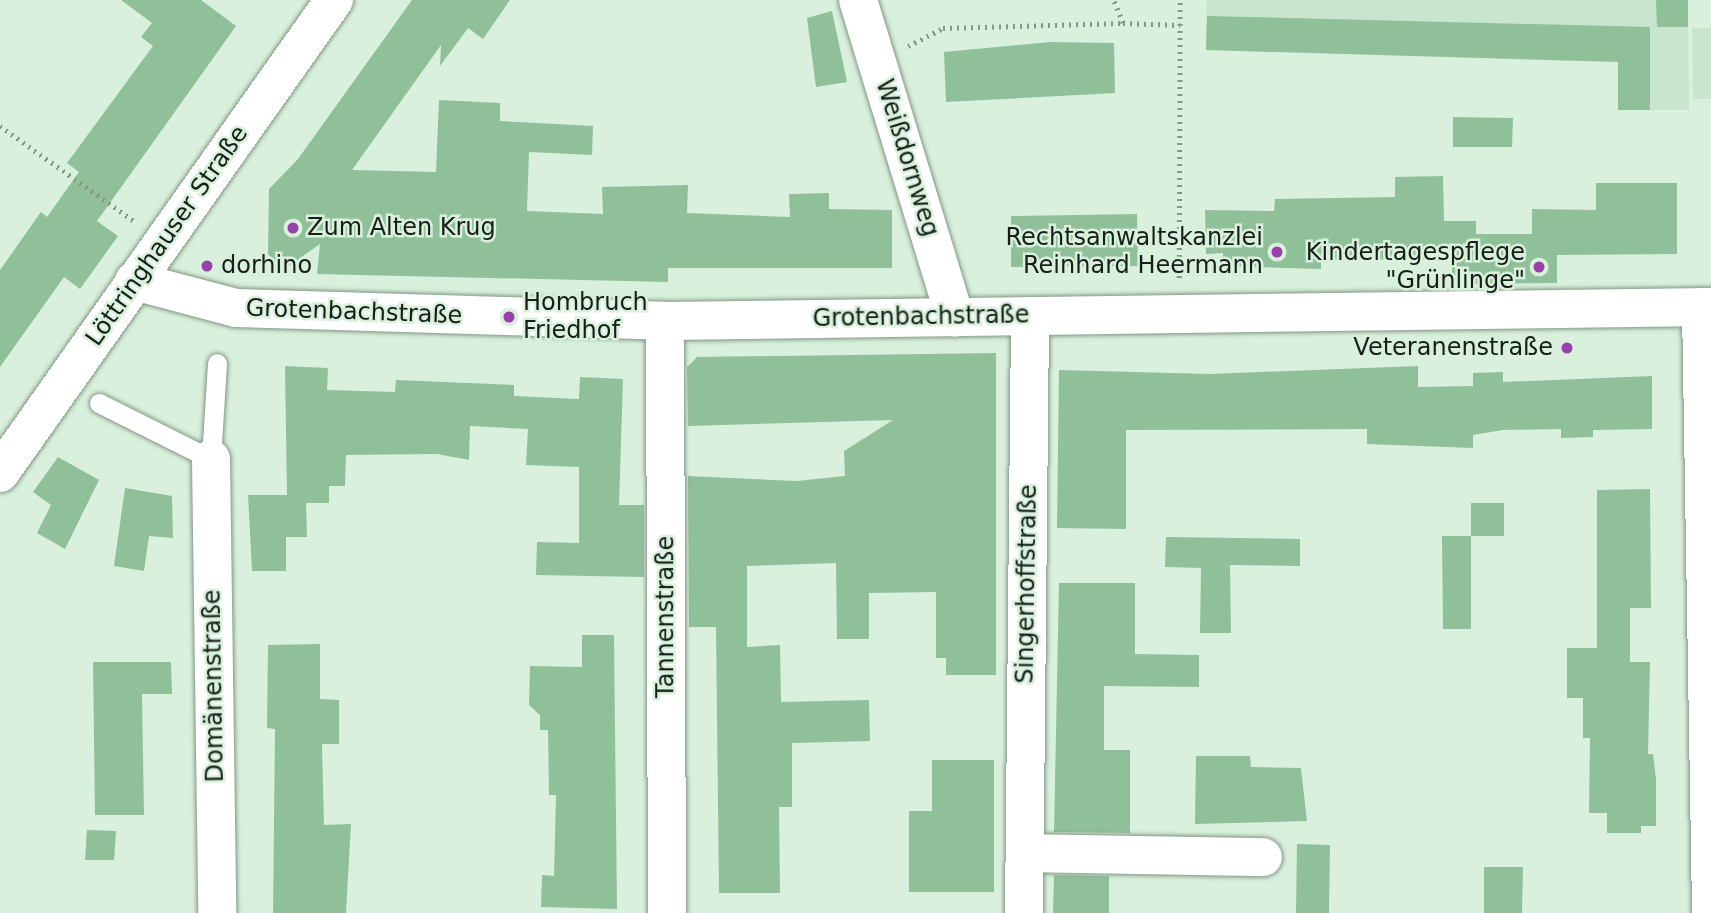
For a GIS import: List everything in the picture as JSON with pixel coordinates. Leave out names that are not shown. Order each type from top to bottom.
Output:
[{"type":"street","name":"Löttringhauser Straße","points":[[0,473],[334,0]]},
{"type":"street","name":"Weißdornweg","points":[[858,0],[955,317]]},
{"type":"street","name":"Grotenbachstraße","points":[[134,281],[236,308],[665,321],[1706,307]]},
{"type":"street","points":[[1706,307],[1711,913]]},
{"type":"street","name":"Singerhoffstraße","points":[[1024,913],[1030,316]]},
{"type":"street","name":"Tannenstraße","points":[[665,321],[667,913]]},
{"type":"street","name":"Domänenstraße","points":[[211,459],[217,913]]},
{"type":"street","points":[[1025,853],[1263,857]]},
{"type":"lane","name":"Domänenstraße","points":[[211,459],[217,363]]},
{"type":"lane","points":[[99,403],[211,459]]},
{"type":"path","points":[[1113,0],[1123,23]]},
{"type":"path","points":[[1179,314],[1180,0]]},
{"type":"path","points":[[877,61],[943,28],[1123,23],[1180,25]]},
{"type":"path","points":[[0,126],[162,241]]},
{"type":"shaded area","points":[[1207,0],[1688,0],[1689,110],[1618,110],[1617,28],[1577,27],[1578,61],[1206,50]]},
{"type":"shaded area","points":[[1692,28],[1711,28],[1711,99],[1693,99]]},
{"type":"building","points":[[121,0],[201,0],[236,26],[97,221],[118,236],[80,289],[64,277],[0,367],[0,270],[41,212],[47,217],[79,172],[67,163],[153,46],[141,37],[152,23]]},
{"type":"building","points":[[412,0],[510,0],[483,39],[468,28],[440,66],[441,45],[352,170],[436,172],[439,100],[500,103],[500,121],[593,126],[592,155],[529,152],[527,211],[603,214],[602,187],[688,185],[687,213],[790,217],[789,194],[829,193],[829,209],[892,210],[892,268],[668,268],[668,282],[317,274],[320,244],[283,270],[268,254],[269,189],[298,159]]},
{"type":"building","points":[[1656,0],[1688,0],[1688,27],[1657,27]]},
{"type":"building","points":[[832,11],[847,82],[816,87],[807,18]]},
{"type":"building","points":[[1207,16],[1650,27],[1650,110],[1618,110],[1618,62],[1206,50]]},
{"type":"building","points":[[1051,42],[1114,43],[1115,93],[946,102],[944,52]]},
{"type":"building","points":[[1453,117],[1513,118],[1512,147],[1453,147]]},
{"type":"building","points":[[1443,176],[1444,221],[1476,221],[1476,234],[1532,234],[1532,209],[1596,210],[1596,183],[1677,183],[1677,254],[1557,255],[1557,283],[1452,284],[1452,260],[1321,259],[1321,269],[1223,266],[1223,253],[1206,254],[1205,210],[1274,211],[1275,199],[1395,197],[1395,177]]},
{"type":"building","points":[[1137,214],[1138,266],[1011,267],[1011,216]]},
{"type":"building","points":[[996,353],[996,675],[946,675],[946,658],[936,658],[936,592],[869,593],[869,639],[837,639],[836,563],[747,566],[747,647],[780,645],[781,702],[869,700],[870,741],[792,743],[792,807],[779,807],[780,893],[719,893],[716,627],[689,627],[688,476],[797,481],[845,476],[844,451],[893,420],[688,426],[687,367],[697,357]]},
{"type":"building","points":[[285,366],[328,368],[327,390],[395,392],[396,380],[514,385],[514,396],[579,399],[580,377],[623,379],[619,505],[644,505],[644,577],[536,575],[537,542],[579,543],[579,467],[526,465],[528,429],[470,426],[469,460],[437,454],[346,455],[345,486],[329,486],[329,503],[306,503],[307,537],[286,537],[286,571],[252,571],[248,495],[287,495]]},
{"type":"building","points":[[1418,366],[1418,387],[1473,386],[1473,373],[1503,372],[1503,382],[1652,376],[1652,429],[1593,430],[1593,437],[1561,438],[1561,429],[1503,430],[1473,435],[1473,448],[1367,444],[1367,429],[1126,430],[1126,529],[1057,528],[1059,370],[1209,374]]},
{"type":"building","points":[[58,457],[99,480],[65,549],[37,533],[51,505],[33,492]]},
{"type":"building","points":[[125,488],[172,496],[173,538],[149,536],[144,571],[114,566]]},
{"type":"building","points":[[1650,489],[1651,608],[1630,608],[1630,662],[1650,662],[1648,754],[1653,754],[1656,779],[1656,826],[1641,826],[1641,833],[1607,833],[1607,813],[1589,813],[1590,738],[1583,738],[1583,698],[1567,698],[1567,648],[1597,648],[1597,490]]},
{"type":"building","points":[[1471,503],[1504,503],[1504,536],[1471,536]]},
{"type":"building","points":[[1442,536],[1471,536],[1471,629],[1443,629]]},
{"type":"building","points":[[1166,537],[1300,539],[1300,566],[1230,565],[1231,633],[1200,633],[1201,568],[1165,567]]},
{"type":"building","points":[[1059,583],[1135,583],[1135,654],[1199,655],[1199,687],[1104,686],[1104,750],[1130,750],[1130,833],[1054,832]]},
{"type":"building","points":[[582,635],[614,635],[617,909],[541,907],[542,875],[554,876],[556,795],[549,795],[548,730],[540,730],[540,715],[529,705],[530,666],[582,667]]},
{"type":"building","points":[[320,644],[320,699],[339,700],[339,744],[322,744],[324,825],[351,824],[346,913],[273,913],[275,729],[267,728],[268,645]]},
{"type":"building","points":[[93,662],[171,662],[172,694],[142,694],[144,815],[95,815]]},
{"type":"building","points":[[1196,756],[1250,756],[1251,767],[1301,768],[1307,821],[1195,824]]},
{"type":"building","points":[[932,760],[994,760],[994,892],[909,892],[909,811],[932,811]]},
{"type":"building","points":[[87,830],[116,831],[114,860],[85,860]]},
{"type":"building","points":[[1297,844],[1330,845],[1329,913],[1296,913]]},
{"type":"building","points":[[1484,867],[1523,867],[1522,913],[1484,913]]},
{"type":"building","points":[[1054,875],[1109,876],[1109,913],[1053,913]]},
{"type":"place","name":"Zum Alten Krug","points":[[293,228]]},
{"type":"place","name":"Rechtsanwaltskanzlei Reinhard Heermann","points":[[1277,252]]},
{"type":"place","name":"dorhino","points":[[207,266]]},
{"type":"place","name":"Kindertagespflege \"Grünlinge\"","points":[[1539,267]]},
{"type":"place","name":"Hombruch Friedhof","points":[[509,317]]},
{"type":"place","name":"Veteranenstraße","points":[[1567,348]]}]
